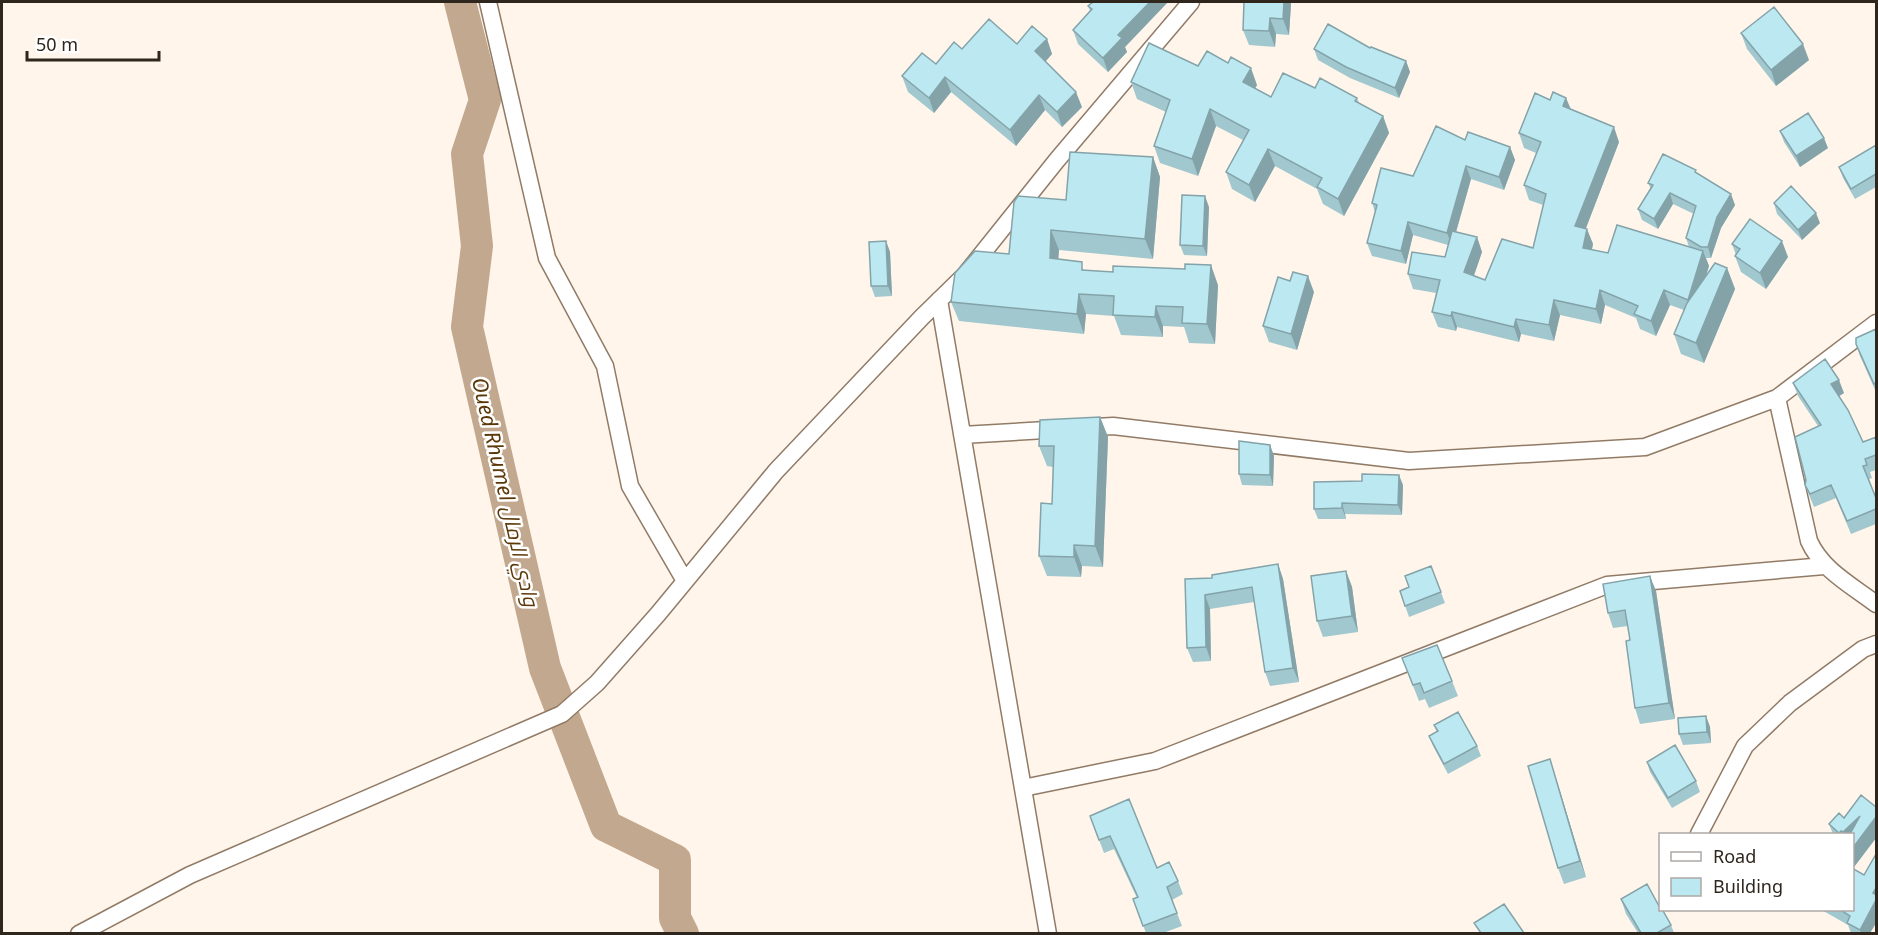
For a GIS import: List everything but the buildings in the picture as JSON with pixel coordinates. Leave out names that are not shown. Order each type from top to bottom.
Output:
[{"type":"street","points":[[488,2],[547,258],[605,366],[630,486],[685,581]]},
{"type":"street","points":[[80,933],[190,875],[562,714],[597,683],[776,471],[965,275],[1057,160],[1191,2]]},
{"type":"street","points":[[939,300],[1048,933]]},
{"type":"street","points":[[962,435],[1113,426],[1409,460],[1645,447],[1778,398],[1876,323]]},
{"type":"street","points":[[1778,398],[1809,541],[1814,553],[1824,566],[1876,604]]},
{"type":"street","points":[[1023,788],[1155,761],[1606,585],[1824,566]]},
{"type":"street","points":[[1700,833],[1745,746],[1790,703],[1863,649],[1876,644]]},
{"type":"waterway","name":"Oued Rhumel وادي الرمال","points":[[460,2],[485,100],[467,154],[477,246],[467,327],[545,668],[606,826],[675,860],[675,918],[683,934]]}]
